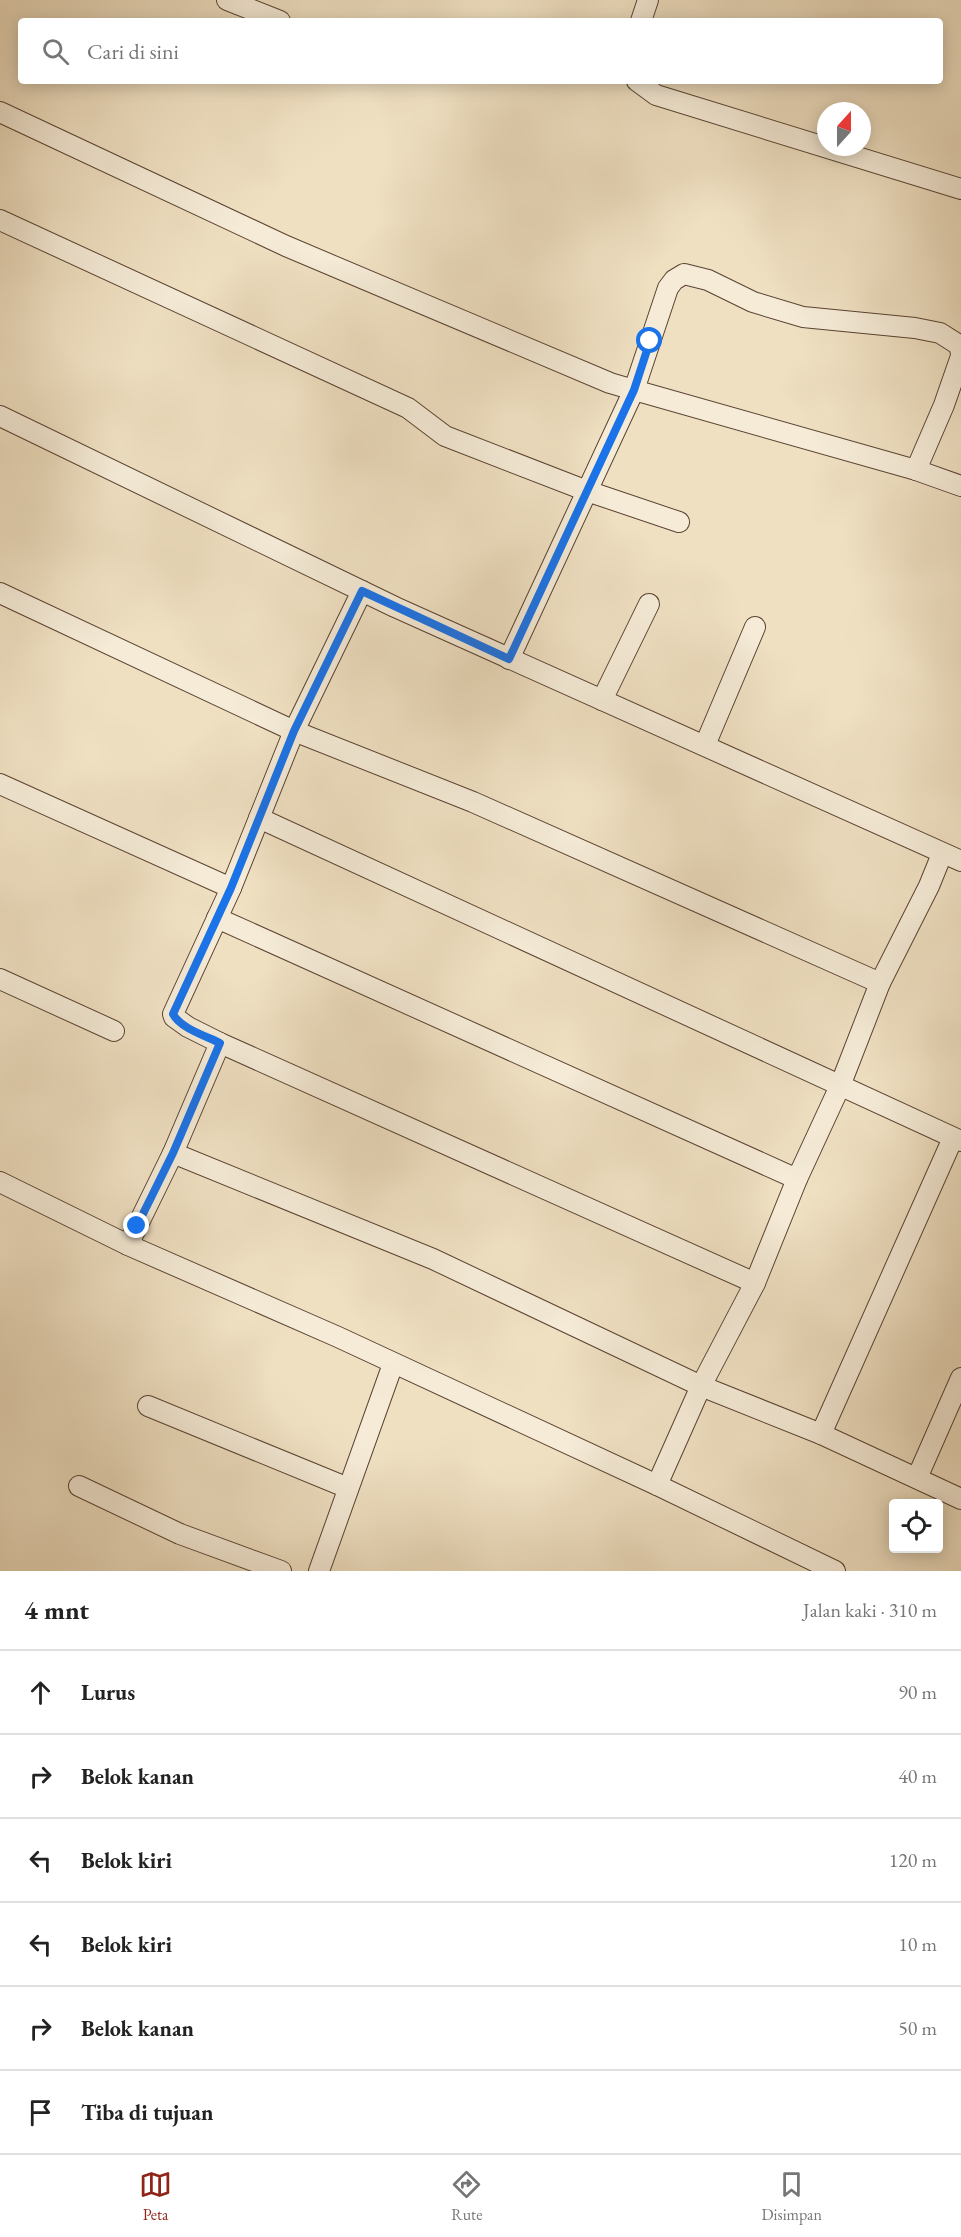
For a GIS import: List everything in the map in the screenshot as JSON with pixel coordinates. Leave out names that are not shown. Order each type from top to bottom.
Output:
[{"type":"street","points":[[227,0],[272,18]]},
{"type":"street","points":[[641,18],[648,0]]},
{"type":"street","points":[[641,84],[656,95],[961,189]]},
{"type":"street","points":[[0,112],[286,246],[610,383],[916,470],[961,486]]},
{"type":"street","points":[[0,220],[408,408],[445,436],[587,491],[679,522]]},
{"type":"street","points":[[509,659],[634,390],[668,288],[674,280],[684,274],[708,280],[753,302],[803,317],[892,325],[940,333],[959,345],[961,355],[944,405],[916,470]]},
{"type":"street","points":[[0,416],[362,591],[961,861]]},
{"type":"street","points":[[362,591],[294,731],[231,888],[173,1014],[182,1024],[220,1043],[755,1283]]},
{"type":"street","points":[[0,593],[294,731],[473,802],[880,983]]},
{"type":"street","points":[[602,700],[649,604]]},
{"type":"street","points":[[705,745],[756,627]]},
{"type":"street","points":[[0,784],[231,888]]},
{"type":"street","points":[[260,818],[957,1139],[821,1434]]},
{"type":"street","points":[[657,1485],[701,1386],[755,1283],[797,1179],[840,1086],[880,983],[929,886],[942,854]]},
{"type":"street","points":[[217,918],[797,1179]]},
{"type":"street","points":[[0,979],[114,1031]]},
{"type":"street","points":[[128,1245],[173,1153],[220,1043]]},
{"type":"street","points":[[173,1153],[433,1259],[701,1386],[821,1434],[961,1499]]},
{"type":"street","points":[[0,1182],[128,1245],[657,1485],[835,1571]]},
{"type":"street","points":[[319,1571],[393,1364]]},
{"type":"street","points":[[917,1478],[961,1378]]},
{"type":"street","points":[[148,1406],[348,1488]]},
{"type":"street","points":[[79,1486],[180,1534],[281,1571]]},
{"type":"route","points":[[137,1226],[173,1153],[220,1043],[188,1027],[177,1020],[173,1014],[231,888],[294,731],[362,591],[509,659],[634,390],[650,341]]}]
